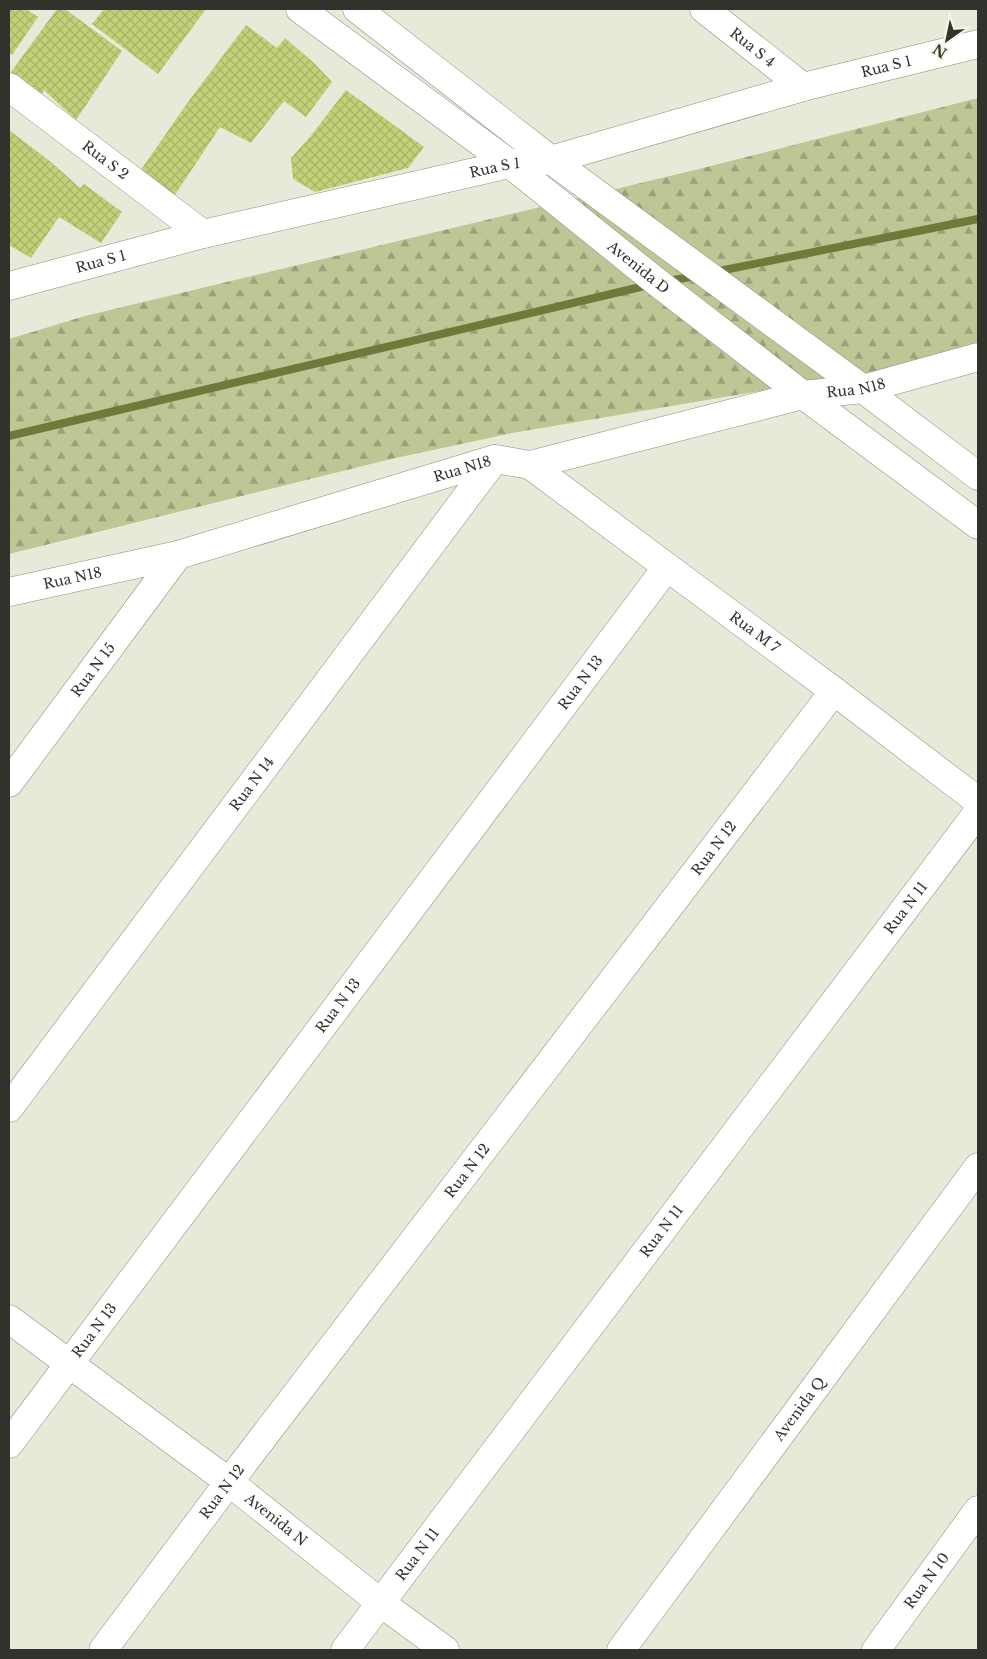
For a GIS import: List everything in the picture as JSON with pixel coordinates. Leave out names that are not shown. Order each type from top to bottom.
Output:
[{"type":"street","name":"Avenida D","points":[[302,9],[510,164],[803,394],[978,525]]},
{"type":"street","points":[[357,9],[551,160],[863,389],[978,476]]},
{"type":"street","name":"Rua S 4","points":[[704,9],[803,87]]},
{"type":"street","name":"Rua S 1","points":[[9,286],[203,234],[510,164],[551,160],[803,87],[978,44]]},
{"type":"street","name":"Rua S 2","points":[[9,87],[203,234]]},
{"type":"street","name":"Rua N18","points":[[9,592],[178,555],[495,459],[530,464],[803,394],[863,389],[978,358]]},
{"type":"street","name":"Rua N 14","points":[[9,1108],[495,459]]},
{"type":"street","name":"Rua M 7","points":[[530,464],[834,691],[978,802]]},
{"type":"street","name":"Rua N 15","points":[[9,783],[178,555]]},
{"type":"street","name":"Rua N 13","points":[[9,1444],[667,567]]},
{"type":"street","name":"Rua N 12","points":[[103,1650],[229,1482],[834,691]]},
{"type":"street","name":"Rua N 11","points":[[345,1650],[978,812]]},
{"type":"street","name":"Avenida Q","points":[[621,1650],[978,1167]]},
{"type":"street","name":"Avenida N","points":[[9,1319],[229,1482],[445,1650]]},
{"type":"street","name":"Rua N 10","points":[[876,1650],[978,1510]]},
{"type":"green space","points":[[978,98],[978,359],[818,381],[512,433],[391,459],[9,554],[9,339],[85,316],[699,169]]},
{"type":"building","points":[[9,9],[26,9],[38,17],[12,55],[9,53]]},
{"type":"building","points":[[57,9],[65,9],[122,51],[76,120],[44,90],[41,96],[11,72]]},
{"type":"building","points":[[104,9],[206,9],[158,74],[92,24]]},
{"type":"building","points":[[246,25],[277,48],[285,38],[314,63],[332,82],[306,117],[284,101],[251,143],[220,127],[171,201],[136,177],[188,102]]},
{"type":"building","points":[[346,90],[424,147],[408,168],[315,192],[293,179],[291,158],[310,137]]},
{"type":"building","points":[[9,130],[51,162],[80,188],[84,184],[122,212],[101,243],[59,217],[31,258],[9,245]]},
{"type":"waterway","points":[[714,272],[978,219]]},
{"type":"waterway","points":[[668,281],[696,276]]},
{"type":"waterway","points":[[9,436],[649,285]]}]
